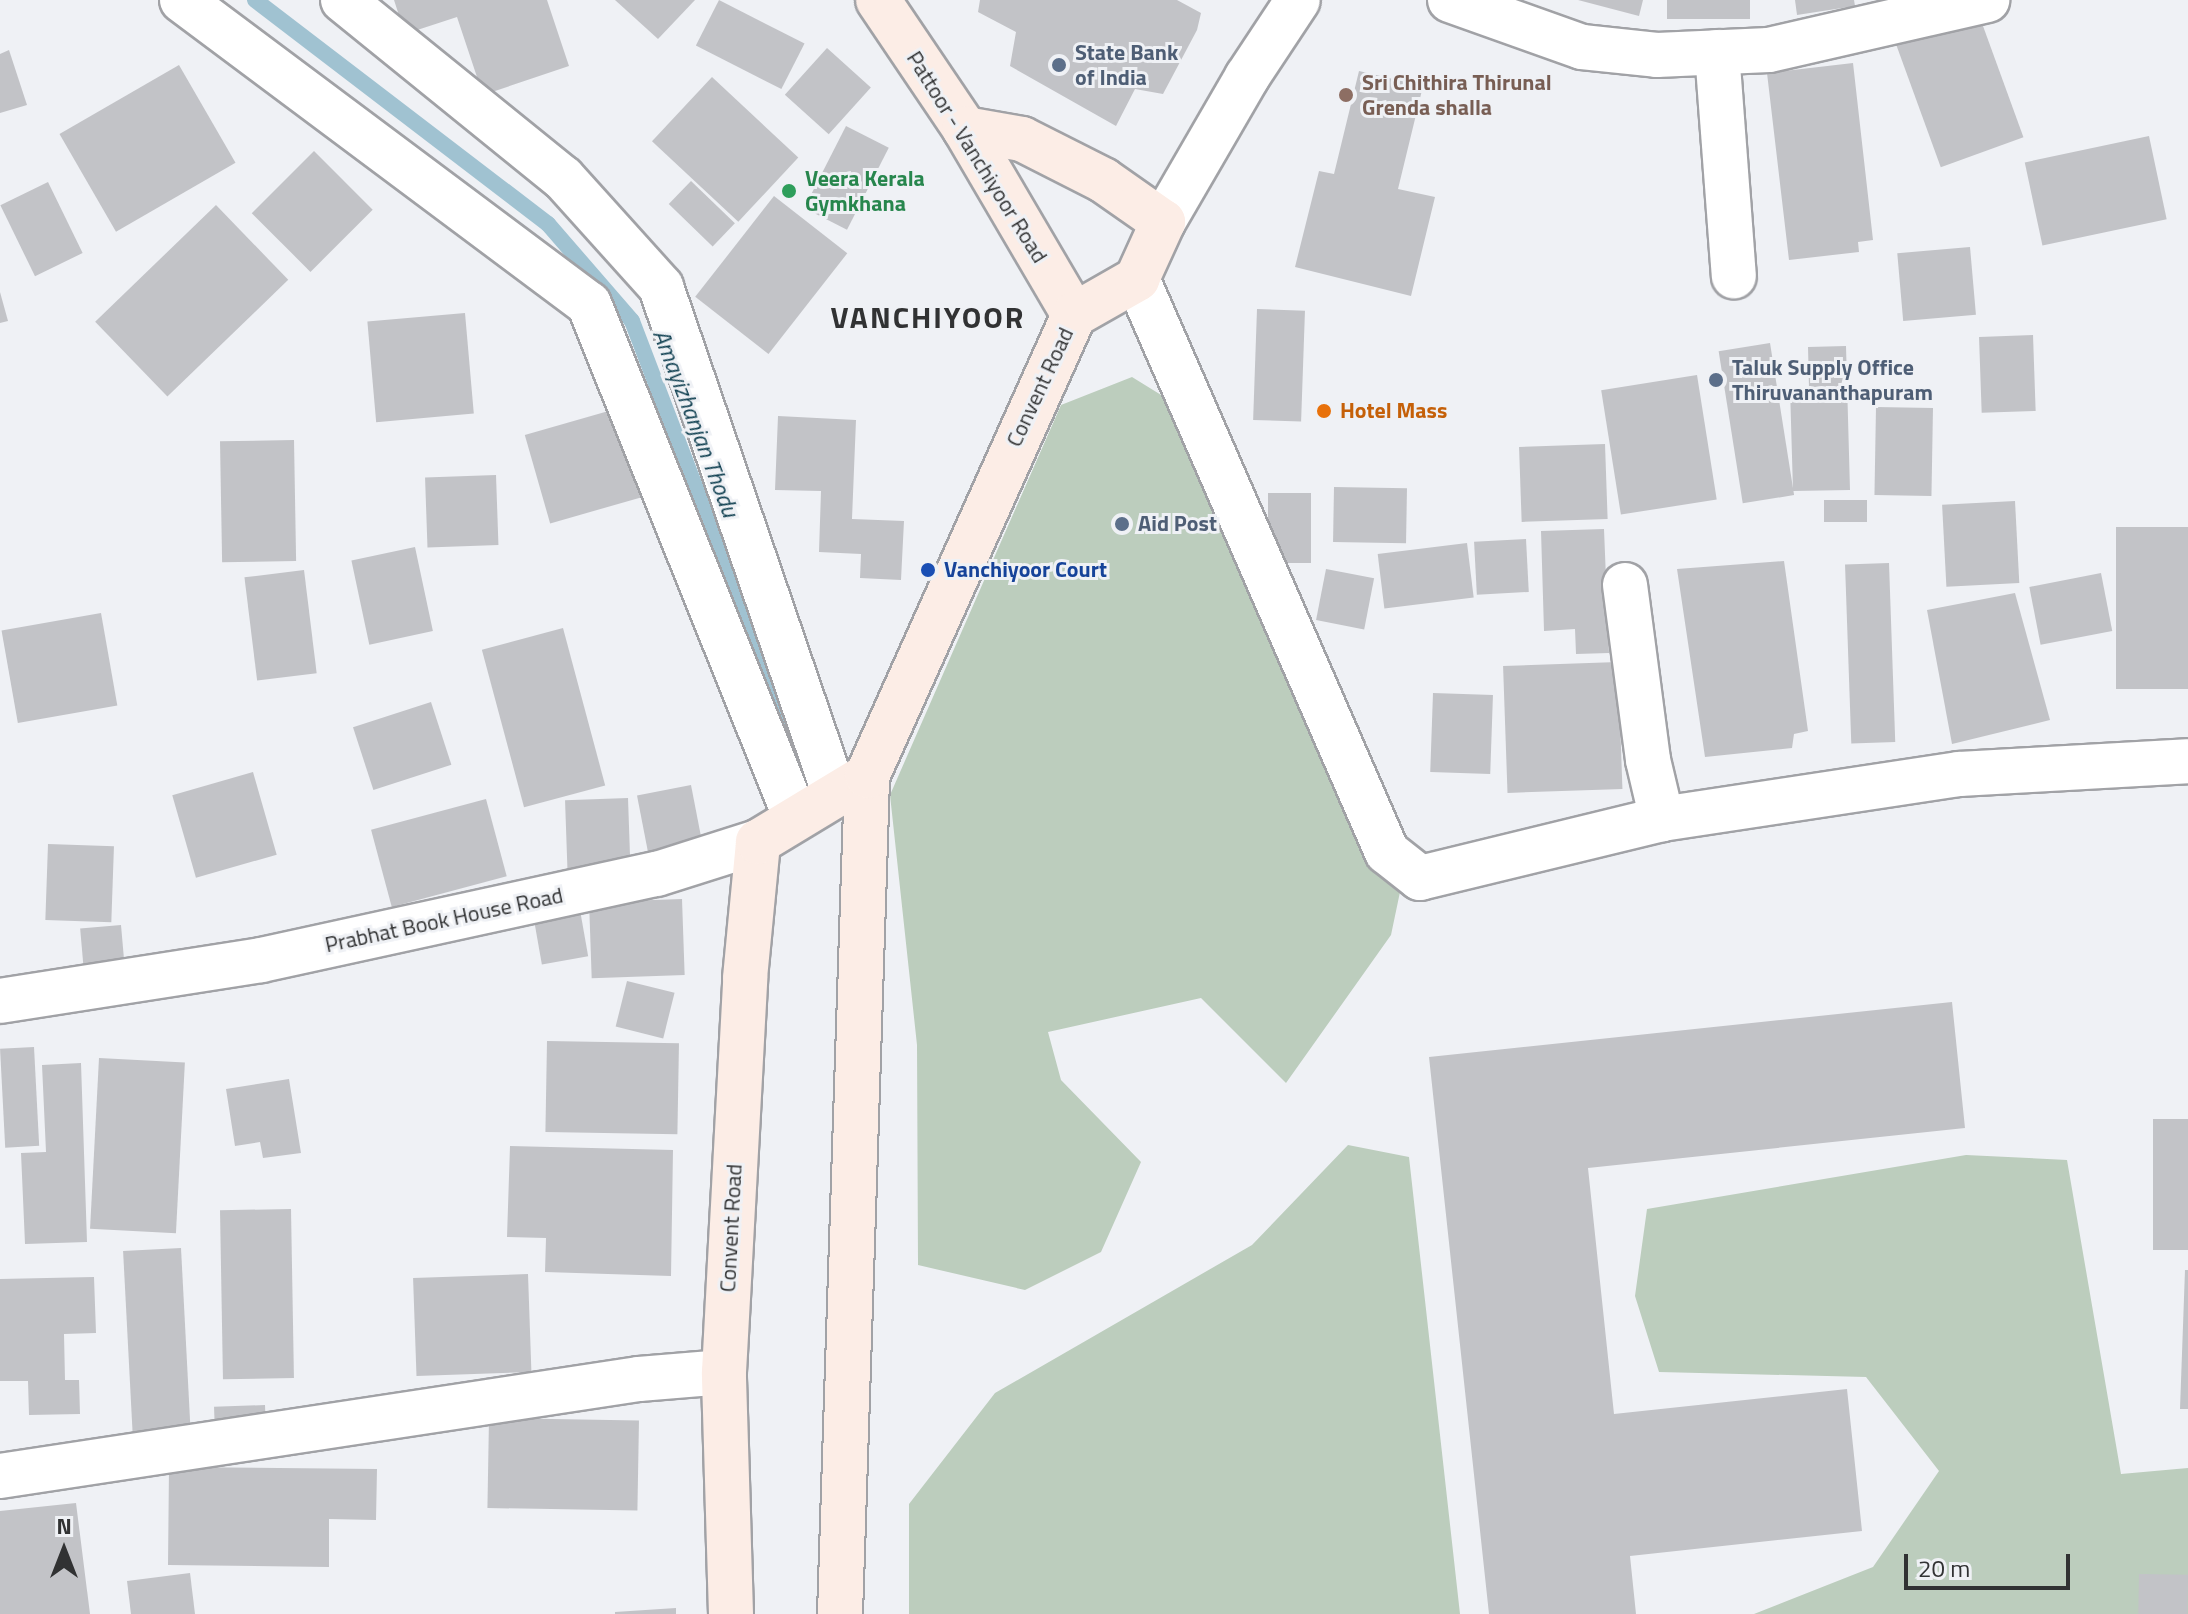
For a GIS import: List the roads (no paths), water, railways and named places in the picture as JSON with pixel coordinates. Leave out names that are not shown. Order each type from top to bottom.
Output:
[{"type":"main road","name":"Pattoor - Vanchiyoor Road","points":[[878,0],[965,129],[1074,315]]},
{"type":"main road","points":[[965,129],[1022,139],[1103,180],[1163,222],[1137,279]]},
{"type":"main road","name":"Convent Road","points":[[851,786],[1074,315],[1137,279]]},
{"type":"main road","name":"Prabhat Book House Road","points":[[758,842],[795,816],[851,786]]},
{"type":"main road","points":[[840,1614],[851,786]]},
{"type":"main road","name":"Convent Road","points":[[731,1614],[724,1372],[745,978],[758,842]]},
{"type":"street","points":[[182,0],[589,304],[795,816]]},
{"type":"street","points":[[343,0],[563,178],[661,287],[851,786]]},
{"type":"street","points":[[1163,222],[1247,77],[1298,0]]},
{"type":"street","points":[[1450,0],[1582,47],[1657,55],[1769,50],[1987,0]]},
{"type":"street","points":[[1717,52],[1734,276]]},
{"type":"street","points":[[1137,279],[1387,852],[1420,878],[1662,819],[1959,774],[2188,761]]},
{"type":"street","points":[[1625,585],[1648,760],[1662,819]]},
{"type":"street","name":"Prabhat Book House Road","points":[[0,1001],[261,960],[657,874],[758,842]]},
{"type":"street","points":[[0,1476],[639,1379],[724,1372]]},
{"type":"waterway","name":"Amayizhanjan Thodu","points":[[255,0],[548,224],[632,321],[808,782]]},
{"type":"place","name":"State Bank of India","points":[[1059,65]]},
{"type":"place","name":"Sri Chithira Thirunal Grenda shalla","points":[[1346,95]]},
{"type":"place","name":"Veera Kerala Gymkhana","points":[[789,191]]},
{"type":"place","name":"Taluk Supply Office Thiruvananthapuram","points":[[1716,380]]},
{"type":"place","name":"Hotel Mass","points":[[1324,411]]},
{"type":"place","name":"Aid Post","points":[[1122,524]]},
{"type":"place","name":"Vanchiyoor Court","points":[[928,570]]},
{"type":"district","name":"VANCHIYOOR","points":[[928,317]]}]
